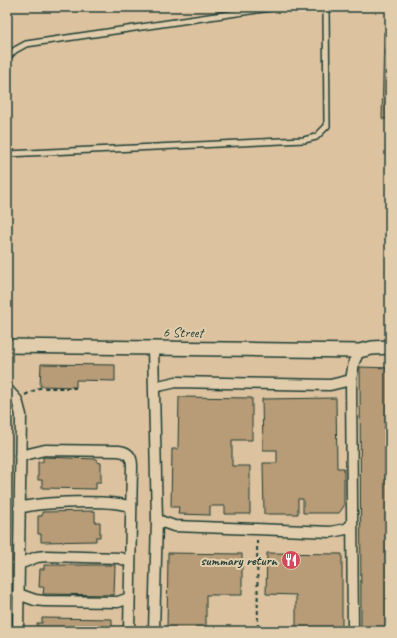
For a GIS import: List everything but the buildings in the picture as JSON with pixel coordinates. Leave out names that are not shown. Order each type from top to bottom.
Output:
[{"type":"street","name":"6 Street","points":[[7,346],[359,351],[371,354],[390,355]]},
{"type":"street","name":"6 Street","points":[[359,351],[372,348],[390,347]]},
{"type":"street","points":[[153,348],[156,520],[154,631]]},
{"type":"street","points":[[353,631],[351,380],[354,362],[359,351]]},
{"type":"street","points":[[154,387],[176,382],[330,384],[351,380]]},
{"type":"street","points":[[7,389],[17,400],[20,410],[18,631]]},
{"type":"street","points":[[20,456],[45,450],[124,451],[128,454],[132,461],[129,631]]},
{"type":"street","points":[[19,508],[42,503],[117,504],[131,507]]},
{"type":"street","points":[[156,520],[174,526],[331,532],[346,529],[352,524]]},
{"type":"street","points":[[19,564],[33,558],[46,556],[120,558],[130,562]]},
{"type":"street","points":[[18,594],[40,600],[118,602],[130,598]]},
{"type":"lane","points":[[7,58],[15,50],[26,44],[278,7]]},
{"type":"lane","points":[[7,154],[304,140],[316,137],[327,126],[326,7]]},
{"type":"path","points":[[17,400],[39,388],[76,388]]},
{"type":"path","points":[[257,529],[258,631]]},
{"type":"place","name":"summary return","points":[[291,560]]}]
